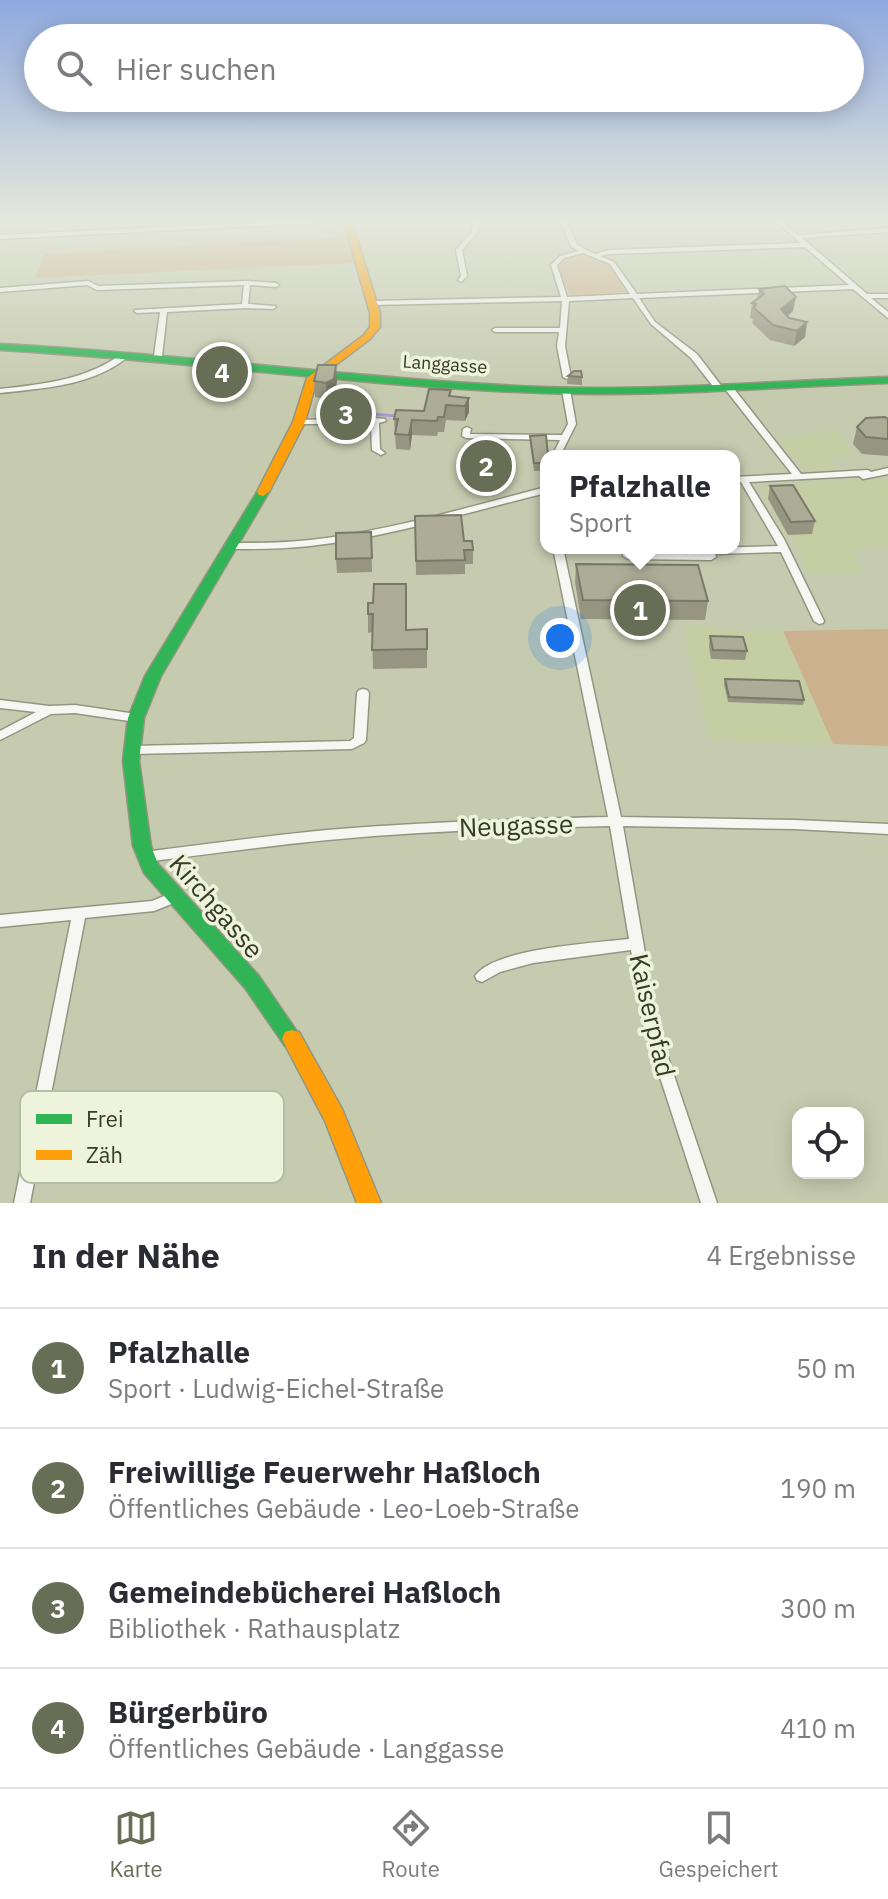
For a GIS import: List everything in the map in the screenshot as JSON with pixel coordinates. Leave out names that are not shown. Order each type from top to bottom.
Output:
[{"type":"street","points":[[319,372],[372,332],[376,321],[364,275]]},
{"type":"street","points":[[461,280],[464,275]]},
{"type":"street","points":[[558,275],[566,299],[561,346],[573,420],[559,450]]},
{"type":"street","points":[[620,275],[653,323],[694,356],[799,477]]},
{"type":"street","points":[[840,275],[888,316]]},
{"type":"street","points":[[0,290],[89,280],[97,288],[247,283],[276,285]]},
{"type":"street","points":[[245,306],[247,283]]},
{"type":"street","points":[[372,303],[566,299],[853,287]]},
{"type":"street","points":[[864,296],[888,296]]},
{"type":"street","points":[[137,311],[273,307]]},
{"type":"street","points":[[158,356],[164,310]]},
{"type":"street","points":[[495,340],[495,326],[562,330]]},
{"type":"street","name":"Langgasse","points":[[0,347],[158,356],[319,372],[566,383],[723,388],[888,380]]},
{"type":"street","points":[[0,391],[61,382],[113,364],[126,355]]},
{"type":"street","name":"Kirchgasse","points":[[319,372],[312,378],[299,422],[264,490],[162,660],[136,718],[131,750],[145,857],[174,897],[252,982],[301,1053],[346,1140],[369,1203]]},
{"type":"street","points":[[299,422],[379,421],[376,450],[381,453]]},
{"type":"street","points":[[467,429],[466,436],[566,438]]},
{"type":"street","points":[[740,480],[828,478],[888,471]]},
{"type":"street","points":[[740,482],[784,549],[819,621]]},
{"type":"street","points":[[229,546],[280,547],[321,542],[540,491]]},
{"type":"street","points":[[740,550],[784,549]]},
{"type":"street","name":"Kaiserpfad","points":[[559,554],[616,823],[644,995],[658,1052],[709,1203]]},
{"type":"street","points":[[628,554],[711,557],[710,554]]},
{"type":"street","points":[[131,750],[352,745],[360,740],[363,693]]},
{"type":"street","points":[[0,704],[49,710],[75,709],[136,718]]},
{"type":"street","points":[[0,736],[49,710]]},
{"type":"street","name":"Neugasse","points":[[145,857],[378,829],[616,823],[888,829]]},
{"type":"street","points":[[0,921],[154,906],[174,897]]},
{"type":"street","points":[[44,1091],[79,913]]},
{"type":"street","points":[[482,976],[505,963],[636,944]]},
{"type":"street","points":[[22,1203],[26,1183]]},
{"type":"shaded area","points":[[36,275],[96,275],[35,278]]},
{"type":"shaded area","points":[[562,275],[616,275],[626,292],[570,295]]},
{"type":"shaded area","points":[[836,431],[855,455],[828,457],[837,470],[805,470],[778,439]]},
{"type":"shaded area","points":[[885,478],[888,482],[888,547],[851,547],[862,574],[809,573],[793,535],[787,536],[761,486]]},
{"type":"shaded area","points":[[683,625],[714,625],[716,632],[783,631],[833,744],[710,740]]},
{"type":"shaded area","points":[[888,629],[888,746],[833,744],[783,631]]},
{"type":"building","points":[[785,286],[796,297],[781,309],[789,318],[807,322],[797,331],[773,325],[752,303],[764,294],[759,289]]},
{"type":"building","points":[[213,360],[234,362],[231,367],[209,365]]},
{"type":"building","points":[[318,365],[336,365],[334,379],[326,383],[314,381]]},
{"type":"building","points":[[574,371],[581,371],[582,377],[568,376]]},
{"type":"building","points":[[429,389],[451,390],[449,396],[469,398],[465,406],[446,405],[444,417],[438,417],[437,421],[412,420],[409,435],[395,434],[396,410],[424,411]]},
{"type":"building","points":[[866,418],[888,419],[888,439],[866,437],[857,427]]},
{"type":"building","points":[[546,435],[547,450],[540,450],[540,463],[534,463],[530,436]]},
{"type":"building","points":[[793,485],[815,521],[791,522],[770,486]]},
{"type":"building","points":[[461,515],[464,541],[472,541],[473,550],[464,550],[465,560],[416,561],[415,516]]},
{"type":"building","points":[[371,532],[372,558],[336,559],[336,533]]},
{"type":"building","points":[[576,564],[698,565],[708,601],[583,600]]},
{"type":"building","points":[[374,584],[406,584],[406,630],[427,629],[427,649],[372,650],[373,614],[368,614],[368,603],[373,603]]},
{"type":"building","points":[[710,636],[743,637],[747,651],[713,650]]},
{"type":"building","points":[[725,679],[799,681],[804,700],[729,697]]},
{"type":"waterway","points":[[357,397],[359,413],[397,416]]},
{"type":"traffic: fast","points":[[0,347],[543,390],[672,389],[888,380]]},
{"type":"traffic: fast","points":[[263,492],[153,676],[136,718],[131,761],[142,846],[150,868],[252,982],[292,1039]]},
{"type":"traffic: slow","points":[[263,492],[299,422],[312,378],[367,337],[375,327],[375,313],[364,275]]},
{"type":"traffic: slow","points":[[292,1039],[334,1116],[369,1203]]},
{"type":"place","name":"Bürgerbüro","points":[[222,372]]},
{"type":"place","name":"Gemeindebücherei Haßloch","points":[[346,414]]},
{"type":"place","name":"Freiwillige Feuerwehr Haßloch","points":[[486,466]]},
{"type":"place","name":"Pfalzhalle","points":[[640,610]]}]
